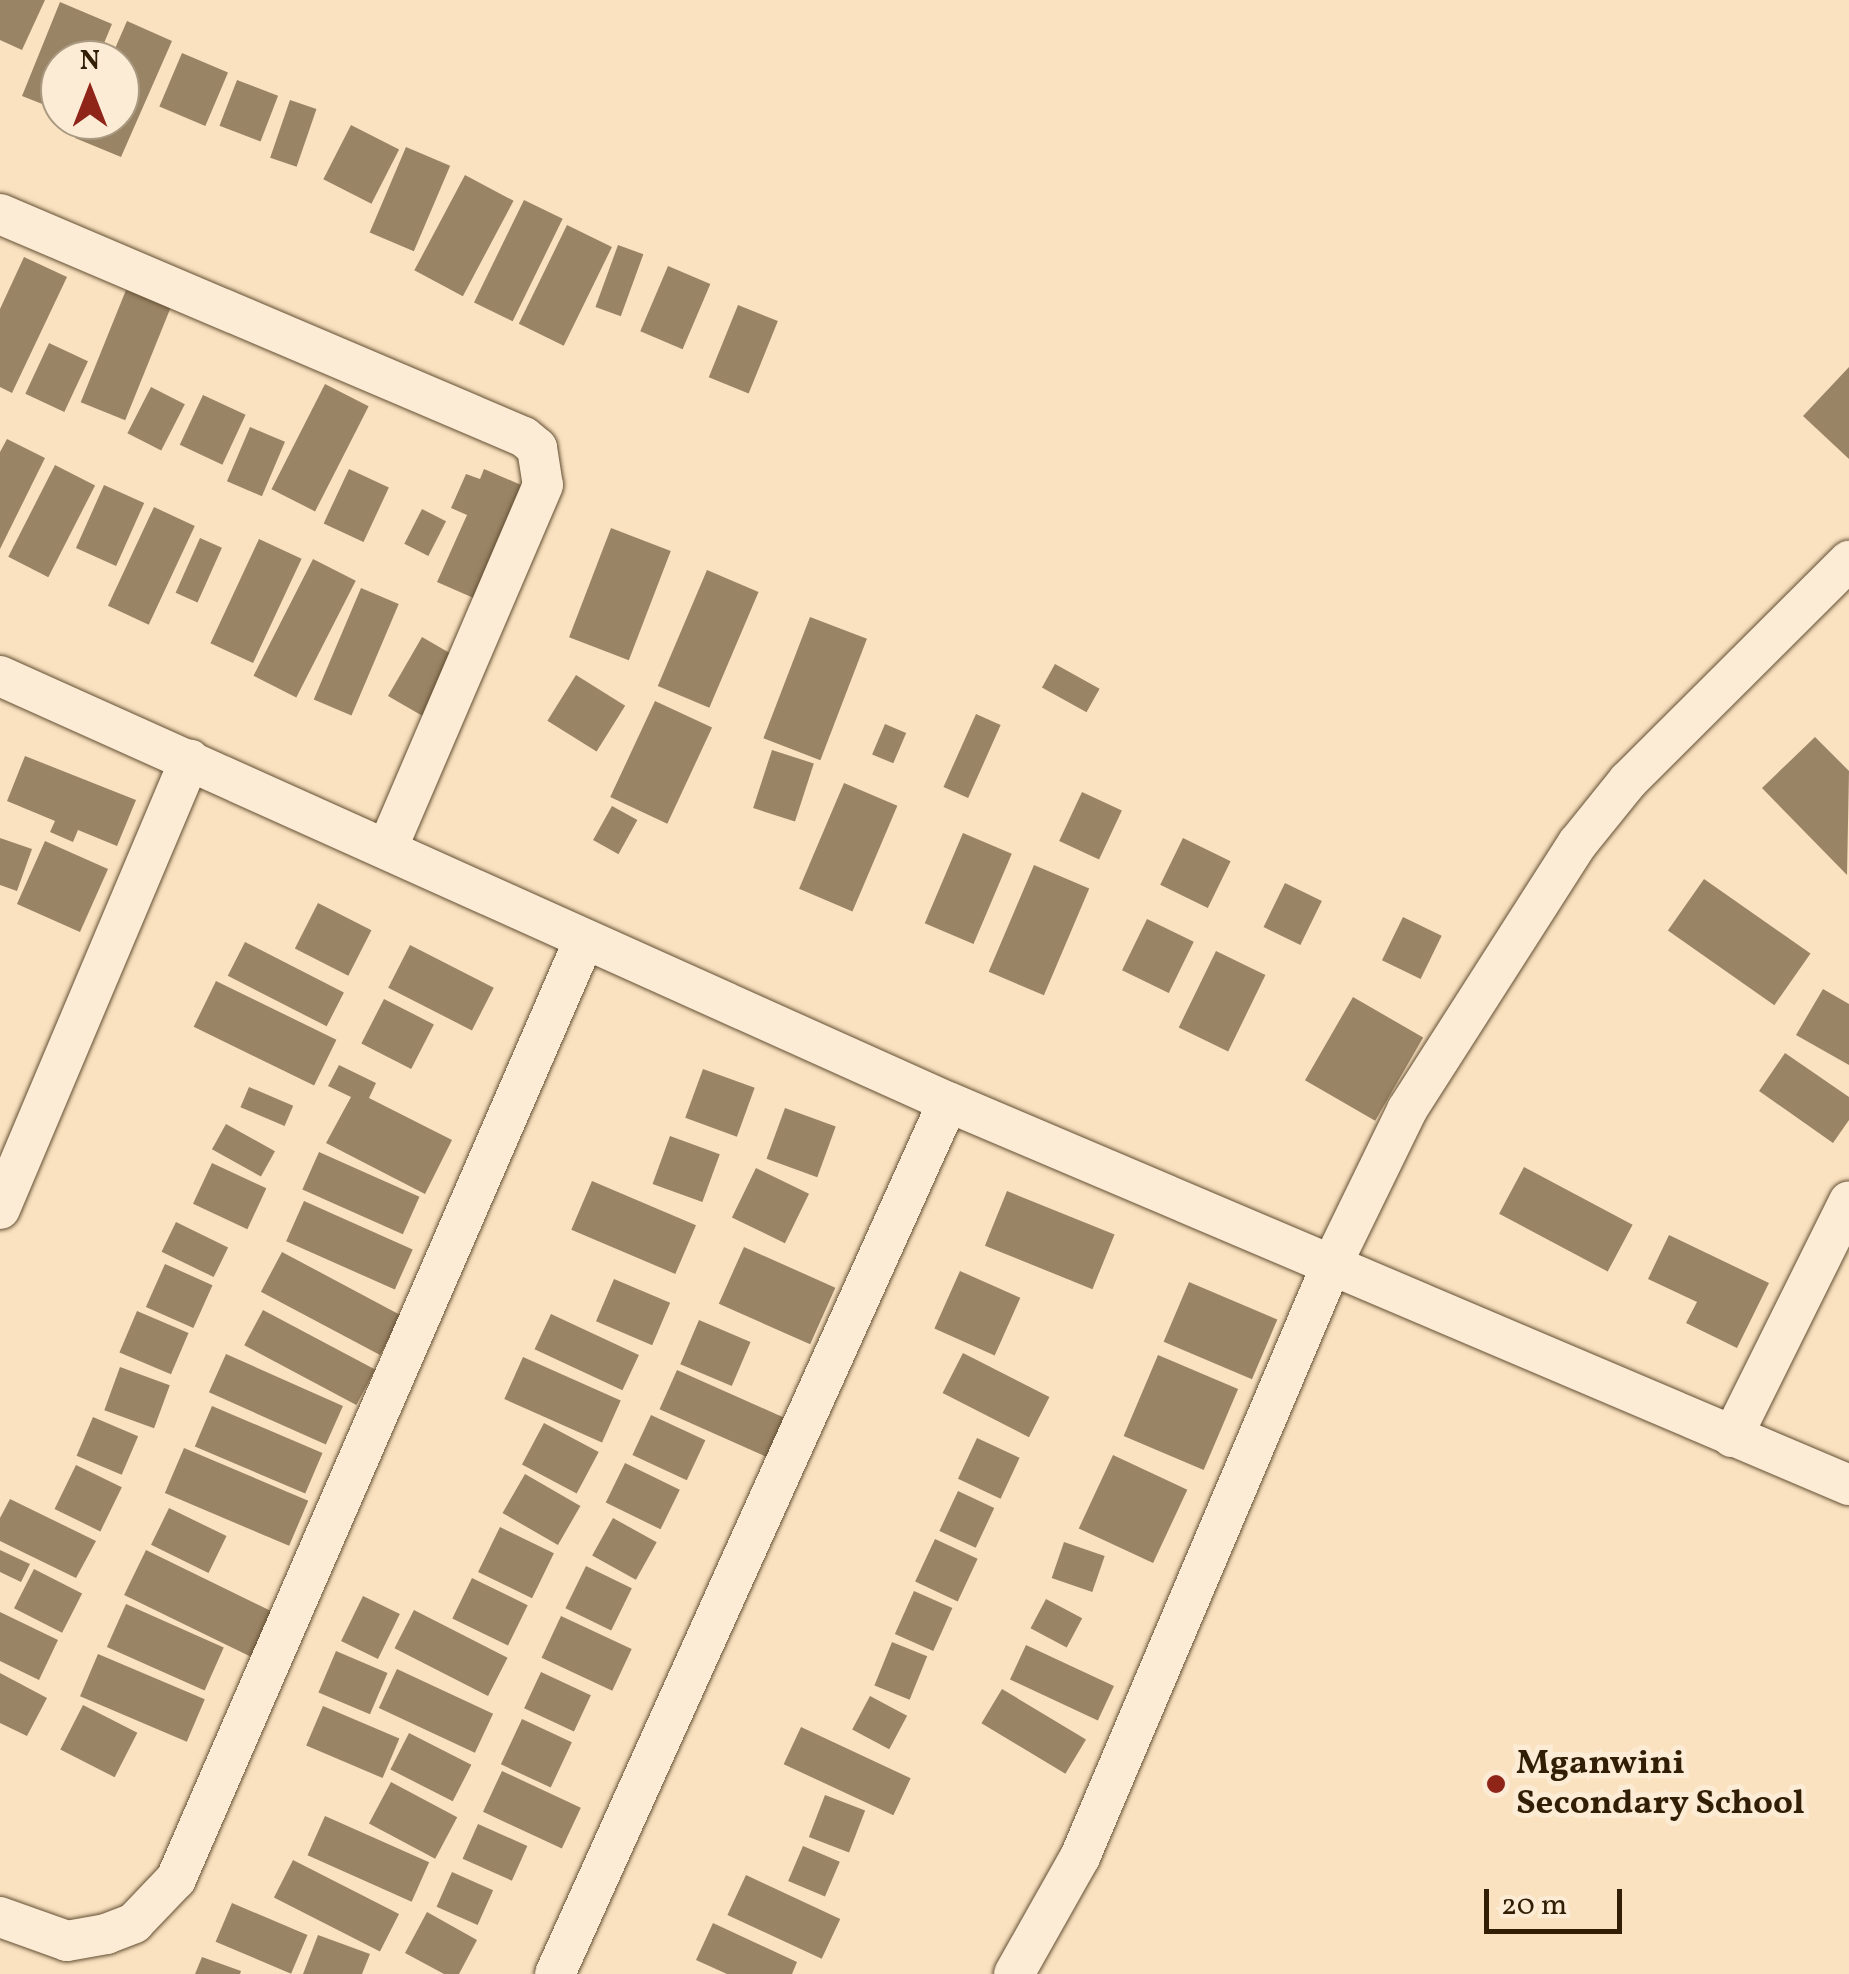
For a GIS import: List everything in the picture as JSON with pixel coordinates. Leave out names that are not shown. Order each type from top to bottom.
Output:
[{"type":"street","points":[[0,214],[524,437],[537,448],[543,484],[388,848]]},
{"type":"street","points":[[1014,1974],[1080,1857],[1331,1266],[1407,1110],[1578,843],[1628,781],[1849,560]]},
{"type":"street","points":[[0,676],[190,758],[948,1102],[1849,1485]]},
{"type":"street","points":[[0,1209],[190,758]]},
{"type":"street","points":[[0,1918],[67,1940],[106,1934],[134,1923],[176,1879],[584,940]]},
{"type":"street","points":[[555,1974],[948,1102]]},
{"type":"street","points":[[1732,1436],[1849,1200]]},
{"type":"building","points":[[0,0],[45,0],[22,50],[0,40]]},
{"type":"building","points":[[60,2],[112,24],[105,40],[45,40]]},
{"type":"building","points":[[127,21],[172,41],[140,114],[140,40],[119,40]]},
{"type":"building","points":[[40,51],[40,103],[22,96]]},
{"type":"building","points":[[182,53],[228,73],[205,126],[159,106]]},
{"type":"building","points":[[237,80],[278,96],[261,142],[219,126]]},
{"type":"building","points":[[290,100],[316,109],[297,167],[270,158]]},
{"type":"building","points":[[351,125],[399,150],[371,204],[323,179]]},
{"type":"building","points":[[80,140],[128,140],[121,157]]},
{"type":"building","points":[[406,147],[450,166],[414,251],[370,233]]},
{"type":"building","points":[[465,175],[514,201],[463,296],[414,270]]},
{"type":"building","points":[[524,200],[563,219],[513,321],[474,302]]},
{"type":"building","points":[[567,225],[612,247],[564,346],[519,324]]},
{"type":"building","points":[[618,245],[643,254],[621,316],[595,307]]},
{"type":"building","points":[[24,257],[67,277],[12,393],[0,387],[0,309]]},
{"type":"building","points":[[668,266],[710,284],[683,349],[640,331]]},
{"type":"building","points":[[126,290],[171,308],[125,420],[81,402]]},
{"type":"building","points":[[738,305],[778,321],[749,393],[709,377]]},
{"type":"building","points":[[49,343],[88,361],[64,412],[25,394]]},
{"type":"building","points":[[1849,367],[1849,459],[1803,416]]},
{"type":"building","points":[[325,384],[369,406],[315,511],[271,489]]},
{"type":"building","points":[[151,387],[185,404],[161,451],[127,433]]},
{"type":"building","points":[[203,395],[246,415],[222,465],[180,445]]},
{"type":"building","points":[[250,427],[285,442],[262,496],[227,481]]},
{"type":"building","points":[[7,439],[45,458],[0,549],[0,452]]},
{"type":"building","points":[[55,465],[95,485],[48,577],[8,557]]},
{"type":"building","points":[[349,469],[389,488],[364,542],[324,523]]},
{"type":"building","points":[[484,469],[535,491],[485,603],[437,582],[467,515],[451,508],[466,474],[480,479]]},
{"type":"building","points":[[104,485],[144,503],[116,566],[76,548]]},
{"type":"building","points":[[154,507],[195,526],[149,625],[108,606]]},
{"type":"building","points":[[422,509],[446,521],[428,556],[404,544]]},
{"type":"building","points":[[611,528],[671,551],[629,660],[569,637]]},
{"type":"building","points":[[200,538],[222,548],[198,603],[176,593]]},
{"type":"building","points":[[259,539],[302,559],[253,663],[210,643]]},
{"type":"building","points":[[313,559],[356,581],[296,698],[254,676]]},
{"type":"building","points":[[707,570],[759,592],[709,708],[658,686]]},
{"type":"building","points":[[361,588],[399,604],[351,715],[314,699]]},
{"type":"building","points":[[810,617],[867,639],[820,760],[763,738]]},
{"type":"building","points":[[422,637],[458,658],[424,717],[388,696]]},
{"type":"building","points":[[1055,664],[1100,689],[1087,712],[1042,688]]},
{"type":"building","points":[[576,675],[625,706],[597,752],[547,721]]},
{"type":"building","points":[[655,701],[712,728],[667,824],[610,797]]},
{"type":"building","points":[[976,714],[1001,725],[968,798],[943,787]]},
{"type":"building","points":[[885,724],[906,733],[893,763],[872,754]]},
{"type":"building","points":[[1815,737],[1849,771],[1847,875],[1762,788]]},
{"type":"building","points":[[772,750],[814,764],[795,822],[753,808]]},
{"type":"building","points":[[25,756],[136,800],[117,846],[78,830],[73,842],[50,832],[55,821],[7,801]]},
{"type":"building","points":[[844,783],[897,806],[852,912],[799,889]]},
{"type":"building","points":[[1082,792],[1122,811],[1099,860],[1059,841]]},
{"type":"building","points":[[612,806],[637,820],[618,854],[593,840]]},
{"type":"building","points":[[963,833],[1012,854],[973,944],[925,923]]},
{"type":"building","points":[[0,838],[32,849],[17,891],[0,885]]},
{"type":"building","points":[[1183,838],[1231,861],[1208,908],[1160,885]]},
{"type":"building","points":[[45,841],[108,869],[80,932],[17,904]]},
{"type":"building","points":[[1034,865],[1089,888],[1044,995],[989,972]]},
{"type":"building","points":[[1704,879],[1810,954],[1774,1005],[1668,931]]},
{"type":"building","points":[[1285,883],[1322,901],[1300,945],[1264,927]]},
{"type":"building","points":[[318,903],[371,930],[348,976],[295,948]]},
{"type":"building","points":[[1403,917],[1442,936],[1421,979],[1382,960]]},
{"type":"building","points":[[1147,919],[1194,942],[1169,993],[1122,970]]},
{"type":"building","points":[[245,942],[344,992],[327,1026],[228,976]]},
{"type":"building","points":[[410,945],[494,988],[472,1030],[388,988]]},
{"type":"building","points":[[1216,951],[1265,975],[1228,1052],[1179,1027]]},
{"type":"building","points":[[216,981],[336,1040],[314,1086],[194,1027]]},
{"type":"building","points":[[1823,989],[1849,1004],[1849,1065],[1796,1035]]},
{"type":"building","points":[[1353,997],[1423,1038],[1375,1121],[1305,1080]]},
{"type":"building","points":[[384,999],[434,1024],[411,1069],[361,1044]]},
{"type":"building","points":[[1785,1053],[1849,1097],[1849,1120],[1833,1143],[1759,1091]]},
{"type":"building","points":[[339,1065],[376,1083],[369,1098],[452,1140],[425,1194],[326,1143],[351,1097],[328,1086]]},
{"type":"building","points":[[703,1069],[755,1088],[737,1137],[685,1118]]},
{"type":"building","points":[[249,1087],[293,1106],[285,1126],[240,1107]]},
{"type":"building","points":[[785,1108],[836,1126],[817,1177],[767,1159]]},
{"type":"building","points":[[226,1124],[275,1151],[261,1177],[212,1149]]},
{"type":"building","points":[[670,1136],[720,1154],[702,1202],[653,1184]]},
{"type":"building","points":[[319,1152],[419,1197],[403,1234],[302,1189]]},
{"type":"building","points":[[212,1163],[266,1188],[247,1229],[193,1204]]},
{"type":"building","points":[[1524,1167],[1633,1225],[1608,1272],[1499,1214]]},
{"type":"building","points":[[756,1168],[809,1194],[785,1243],[732,1217]]},
{"type":"building","points":[[592,1181],[696,1225],[675,1274],[571,1230]]},
{"type":"building","points":[[1007,1191],[1115,1234],[1092,1289],[985,1246]]},
{"type":"building","points":[[304,1201],[413,1249],[395,1290],[286,1241]]},
{"type":"building","points":[[176,1222],[228,1247],[214,1277],[162,1252]]},
{"type":"building","points":[[1669,1235],[1769,1283],[1737,1348],[1686,1323],[1697,1302],[1648,1279]]},
{"type":"building","points":[[744,1247],[835,1288],[810,1344],[719,1304]]},
{"type":"building","points":[[282,1252],[401,1315],[380,1355],[261,1292]]},
{"type":"building","points":[[165,1264],[213,1285],[193,1328],[146,1307]]},
{"type":"building","points":[[960,1271],[1020,1298],[995,1355],[934,1329]]},
{"type":"building","points":[[614,1279],[670,1303],[652,1345],[596,1321]]},
{"type":"building","points":[[1189,1282],[1277,1320],[1252,1379],[1164,1342]]},
{"type":"building","points":[[263,1310],[375,1370],[356,1405],[244,1345]]},
{"type":"building","points":[[137,1311],[189,1333],[171,1374],[119,1352]]},
{"type":"building","points":[[551,1314],[639,1355],[622,1390],[535,1349]]},
{"type":"building","points":[[699,1320],[751,1342],[732,1386],[680,1364]]},
{"type":"building","points":[[963,1353],[1049,1397],[1029,1437],[943,1393]]},
{"type":"building","points":[[226,1354],[343,1406],[326,1444],[209,1392]]},
{"type":"building","points":[[1158,1355],[1238,1389],[1204,1470],[1124,1436]]},
{"type":"building","points":[[523,1357],[621,1401],[602,1443],[504,1399]]},
{"type":"building","points":[[120,1367],[170,1385],[154,1428],[104,1410]]},
{"type":"building","points":[[677,1370],[789,1420],[772,1459],[660,1409]]},
{"type":"building","points":[[212,1406],[322,1453],[305,1493],[195,1447]]},
{"type":"building","points":[[651,1415],[705,1440],[687,1480],[632,1455]]},
{"type":"building","points":[[93,1417],[138,1436],[122,1475],[77,1456]]},
{"type":"building","points":[[544,1423],[599,1452],[577,1494],[522,1464]]},
{"type":"building","points":[[977,1438],[1020,1458],[1001,1499],[958,1479]]},
{"type":"building","points":[[184,1448],[308,1501],[289,1546],[165,1493]]},
{"type":"building","points":[[1113,1455],[1187,1490],[1153,1563],[1079,1528]]},
{"type":"building","points":[[625,1463],[680,1490],[661,1529],[606,1503]]},
{"type":"building","points":[[76,1465],[122,1487],[100,1531],[55,1509]]},
{"type":"building","points":[[525,1474],[580,1506],[558,1545],[502,1513]]},
{"type":"building","points":[[958,1491],[994,1508],[976,1548],[939,1531]]},
{"type":"building","points":[[10,1499],[96,1541],[76,1578],[0,1541],[0,1518]]},
{"type":"building","points":[[169,1508],[227,1536],[209,1573],[151,1545]]},
{"type":"building","points":[[613,1518],[657,1542],[636,1580],[592,1556]]},
{"type":"building","points":[[500,1527],[554,1553],[532,1598],[478,1572]]},
{"type":"building","points":[[935,1539],[978,1559],[958,1601],[915,1582]]},
{"type":"building","points":[[1064,1542],[1105,1556],[1092,1592],[1052,1578]]},
{"type":"building","points":[[0,1550],[30,1564],[21,1582],[0,1572]]},
{"type":"building","points":[[146,1550],[280,1615],[258,1660],[124,1595]]},
{"type":"building","points":[[586,1566],[632,1588],[611,1631],[565,1608]]},
{"type":"building","points":[[34,1569],[82,1594],[62,1633],[14,1608]]},
{"type":"building","points":[[472,1578],[528,1605],[508,1646],[452,1618]]},
{"type":"building","points":[[914,1591],[952,1608],[933,1651],[895,1634]]},
{"type":"building","points":[[363,1596],[400,1614],[378,1659],[341,1641]]},
{"type":"building","points":[[1046,1599],[1082,1618],[1067,1647],[1031,1628]]},
{"type":"building","points":[[126,1604],[224,1648],[205,1690],[107,1647]]},
{"type":"building","points":[[414,1610],[508,1658],[488,1696],[394,1648]]},
{"type":"building","points":[[0,1612],[58,1640],[39,1680],[0,1661]]},
{"type":"building","points":[[561,1616],[632,1649],[612,1691],[542,1658]]},
{"type":"building","points":[[892,1642],[927,1656],[910,1700],[874,1686]]},
{"type":"building","points":[[1026,1645],[1114,1686],[1098,1720],[1010,1679]]},
{"type":"building","points":[[336,1651],[388,1673],[370,1714],[318,1692]]},
{"type":"building","points":[[98,1654],[205,1699],[187,1742],[80,1696]]},
{"type":"building","points":[[397,1669],[493,1714],[475,1753],[379,1708]]},
{"type":"building","points":[[541,1672],[591,1695],[574,1731],[524,1708]]},
{"type":"building","points":[[0,1673],[47,1698],[27,1736],[0,1723]]},
{"type":"building","points":[[1002,1689],[1086,1739],[1065,1774],[981,1723]]},
{"type":"building","points":[[870,1696],[907,1716],[889,1749],[852,1730]]},
{"type":"building","points":[[83,1705],[137,1733],[115,1777],[60,1750]]},
{"type":"building","points":[[323,1706],[399,1738],[383,1778],[306,1746]]},
{"type":"building","points":[[522,1719],[572,1742],[551,1788],[501,1764]]},
{"type":"building","points":[[801,1727],[911,1778],[893,1815],[784,1764]]},
{"type":"building","points":[[409,1733],[471,1765],[453,1801],[390,1770]]},
{"type":"building","points":[[502,1771],[581,1808],[562,1849],[483,1812]]},
{"type":"building","points":[[391,1782],[457,1817],[435,1859],[369,1823]]},
{"type":"building","points":[[825,1795],[865,1810],[849,1852],[809,1837]]},
{"type":"building","points":[[325,1816],[429,1862],[412,1902],[308,1855]]},
{"type":"building","points":[[478,1824],[527,1846],[512,1881],[463,1859]]},
{"type":"building","points":[[803,1846],[840,1862],[825,1897],[788,1881]]},
{"type":"building","points":[[293,1860],[399,1914],[380,1951],[274,1897]]},
{"type":"building","points":[[452,1872],[493,1890],[478,1925],[437,1907]]},
{"type":"building","points":[[746,1875],[840,1919],[822,1959],[727,1915]]},
{"type":"building","points":[[232,1903],[307,1935],[291,1974],[216,1942]]},
{"type":"building","points":[[427,1912],[477,1940],[459,1974],[444,1974],[405,1953]]},
{"type":"building","points":[[713,1923],[797,1962],[792,1974],[727,1974],[696,1960]]},
{"type":"building","points":[[318,1935],[370,1954],[362,1974],[303,1974]]},
{"type":"building","points":[[202,1957],[241,1971],[240,1974],[195,1974]]},
{"type":"place","name":"Mganwini Secondary School","points":[[1496,1784]]}]
